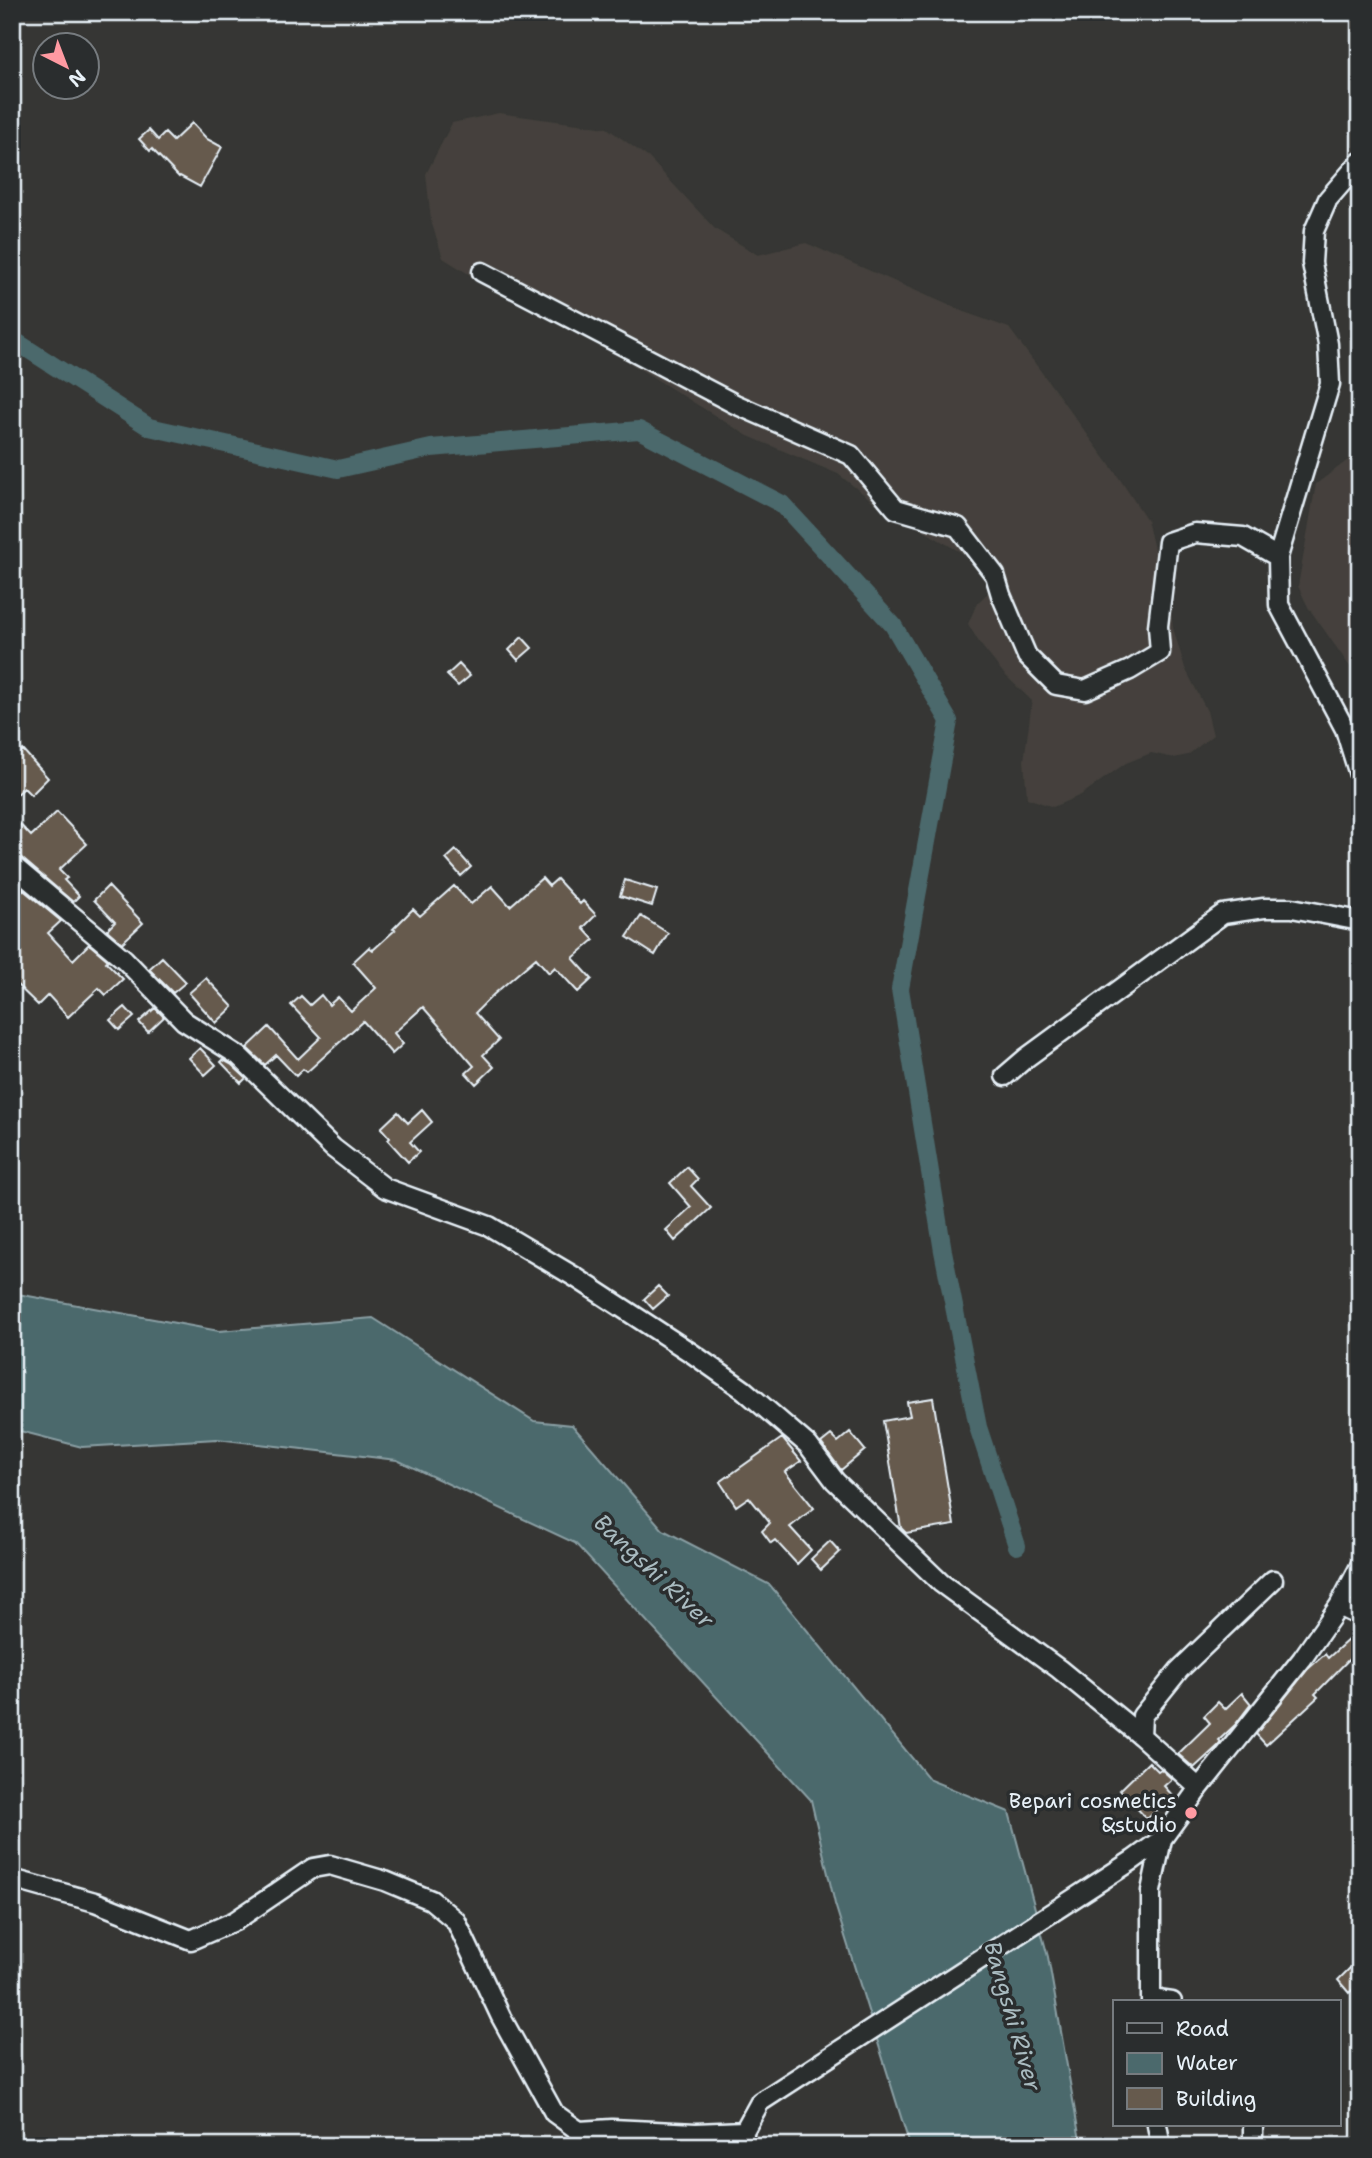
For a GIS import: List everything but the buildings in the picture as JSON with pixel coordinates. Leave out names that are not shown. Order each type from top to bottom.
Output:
[{"type":"street","points":[[1360,162],[1328,199],[1314,230],[1312,262],[1328,344],[1330,384],[1278,557],[1279,605],[1345,729],[1360,778]]},
{"type":"street","points":[[482,272],[722,398],[851,455],[896,509],[958,527],[995,575],[1000,595],[1027,656],[1056,685],[1085,690],[1130,670],[1160,652],[1158,626],[1168,542],[1195,533],[1243,537],[1278,557]]},
{"type":"street","points":[[12,864],[124,959],[184,1021],[239,1056],[333,1148],[385,1188],[489,1226],[575,1277],[694,1354],[744,1391],[808,1445],[835,1481],[941,1583],[1059,1669],[1199,1788]]},
{"type":"street","points":[[1005,1076],[1047,1042],[1223,914],[1264,908],[1292,908],[1360,921]]},
{"type":"street","points":[[12,1879],[95,1902],[191,1940],[235,1921],[313,1868],[330,1866],[385,1881],[431,1900],[456,1921],[501,2017],[554,2113],[579,2131],[612,2129],[744,2138],[760,2102],[1162,1839],[1199,1788],[1302,1659],[1339,1606],[1360,1566]]},
{"type":"street","points":[[1141,1736],[1142,1716],[1179,1670],[1273,1580]]},
{"type":"street","points":[[1339,1606],[1360,1616]]},
{"type":"street","points":[[1151,2000],[1151,1891],[1162,1839]]},
{"type":"street","points":[[1157,2126],[1161,2146]]},
{"type":"street","points":[[1253,2126],[1254,2146]]},
{"type":"shaded area","points":[[499,113],[607,128],[649,158],[715,229],[758,255],[806,243],[967,313],[1009,328],[1147,520],[1154,549],[1168,584],[1173,628],[1185,668],[1207,711],[1213,735],[1188,755],[1174,758],[1151,753],[1126,763],[1081,795],[1053,807],[1027,798],[1024,761],[1032,701],[1004,674],[968,624],[977,603],[989,592],[976,561],[875,503],[838,474],[748,436],[625,360],[483,283],[443,258],[431,221],[426,174],[452,123]]},
{"type":"shaded area","points":[[1360,451],[1360,681],[1308,607],[1298,586],[1316,484]]},
{"type":"water","name":"Bangshi River","points":[[12,1293],[219,1331],[373,1318],[534,1421],[572,1425],[663,1530],[770,1585],[930,1780],[1009,1812],[1048,1957],[1081,2146],[910,2146],[835,1904],[811,1800],[575,1543],[397,1460],[217,1439],[82,1447],[12,1429]]},
{"type":"waterway","points":[[12,339],[149,427],[338,469],[431,448],[639,430],[782,504],[893,625],[949,721],[900,989],[943,1251],[978,1427],[1017,1546]]},
{"type":"place","name":"Bepari cosmetics &studio","points":[[1191,1813]]}]
